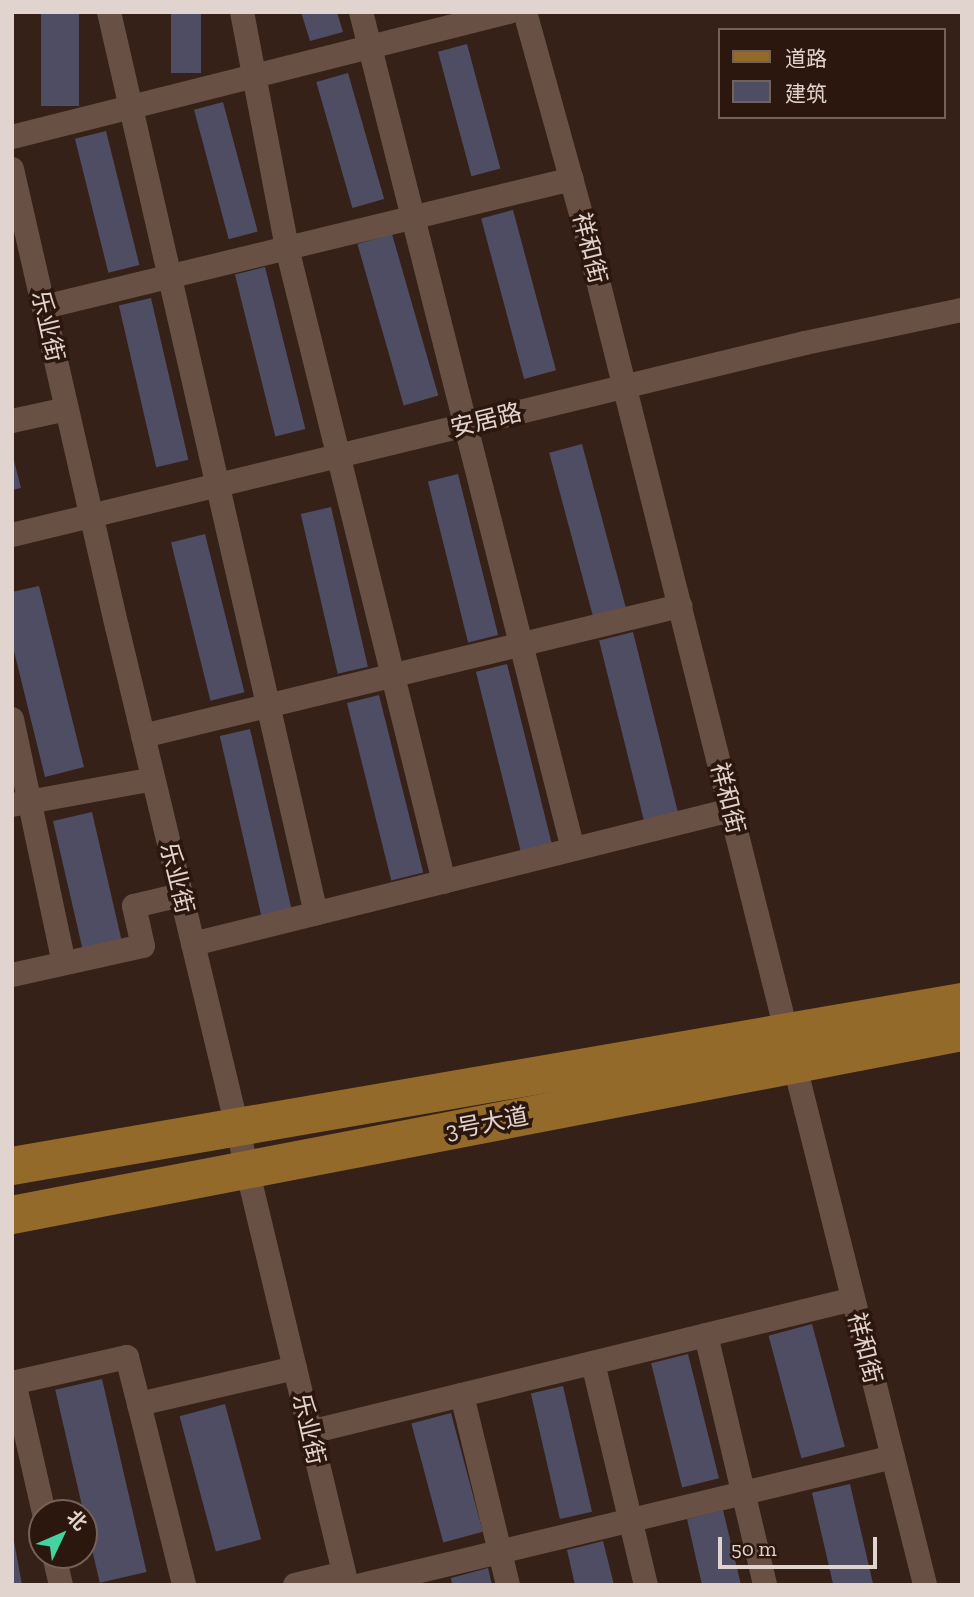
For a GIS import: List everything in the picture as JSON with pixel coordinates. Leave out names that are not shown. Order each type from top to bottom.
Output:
[{"type":"main road","name":"3号大道","points":[[12,1214],[249,1169],[791,1048],[962,1002]]},
{"type":"main road","name":"3号大道","points":[[12,1166],[237,1127],[791,1048],[962,1032]]},
{"type":"street","points":[[109,12],[128,108],[316,914]]},
{"type":"street","points":[[242,12],[287,248],[341,455],[444,882]]},
{"type":"street","points":[[361,12],[573,849]]},
{"type":"street","points":[[12,137],[509,12]]},
{"type":"street","name":"祥和街","points":[[525,12],[572,179],[625,387],[925,1585]]},
{"type":"street","name":"乐业街","points":[[12,169],[23,266],[44,307],[153,779],[249,1169],[310,1432],[351,1581]]},
{"type":"street","points":[[44,307],[572,179]]},
{"type":"street","name":"安居路","points":[[12,534],[625,387],[962,310]]},
{"type":"street","points":[[12,421],[67,409]]},
{"type":"street","points":[[143,736],[680,606]]},
{"type":"street","points":[[12,719],[21,803],[64,963]]},
{"type":"street","points":[[21,803],[153,779]]},
{"type":"street","points":[[193,944],[731,810]]},
{"type":"street","points":[[12,975],[142,946],[134,906],[181,895]]},
{"type":"street","points":[[310,1432],[853,1299]]},
{"type":"street","points":[[706,1335],[765,1585]]},
{"type":"street","points":[[41,1499],[13,1382],[127,1357],[184,1585]]},
{"type":"street","points":[[593,1363],[646,1585]]},
{"type":"street","points":[[139,1404],[295,1368]]},
{"type":"street","points":[[462,1395],[508,1585]]},
{"type":"street","points":[[295,1585],[351,1581],[500,1552],[892,1457]]},
{"type":"building","points":[[41,12],[79,12],[79,106],[41,106]]},
{"type":"building","points":[[171,12],[201,12],[201,73],[171,73]]},
{"type":"building","points":[[301,12],[337,12],[343,32],[310,41]]},
{"type":"building","points":[[467,44],[500,169],[471,176],[438,52]]},
{"type":"building","points":[[348,73],[384,199],[352,208],[316,82]]},
{"type":"building","points":[[223,102],[258,231],[229,239],[194,110]]},
{"type":"building","points":[[106,131],[139,265],[108,273],[75,139]]},
{"type":"building","points":[[513,210],[556,370],[524,379],[481,219]]},
{"type":"building","points":[[392,234],[438,395],[404,405],[357,244]]},
{"type":"building","points":[[265,267],[305,429],[275,437],[235,274]]},
{"type":"building","points":[[151,298],[188,460],[156,467],[119,305]]},
{"type":"building","points":[[582,444],[626,607],[593,616],[549,453]]},
{"type":"building","points":[[12,453],[21,488],[12,490]]},
{"type":"building","points":[[458,474],[498,635],[468,643],[428,481]]},
{"type":"building","points":[[331,507],[368,667],[338,674],[301,514]]},
{"type":"building","points":[[205,534],[244,692],[210,701],[171,542]]},
{"type":"building","points":[[39,586],[84,767],[45,777],[12,643],[12,592]]},
{"type":"building","points":[[633,632],[678,814],[645,823],[599,640]]},
{"type":"building","points":[[507,664],[552,844],[521,852],[476,672]]},
{"type":"building","points":[[379,695],[423,873],[391,881],[347,703]]},
{"type":"building","points":[[250,729],[291,908],[261,915],[220,736]]},
{"type":"building","points":[[92,812],[121,940],[82,949],[53,821]]},
{"type":"building","points":[[812,1324],[845,1447],[801,1458],[769,1336]]},
{"type":"building","points":[[688,1354],[719,1478],[682,1487],[651,1363]]},
{"type":"building","points":[[102,1379],[147,1572],[100,1583],[97,1569],[98,1499],[80,1499],[55,1390]]},
{"type":"building","points":[[563,1386],[592,1512],[560,1519],[531,1393]]},
{"type":"building","points":[[225,1404],[261,1539],[216,1551],[180,1416]]},
{"type":"building","points":[[451,1413],[483,1532],[443,1542],[411,1424]]},
{"type":"building","points":[[850,1484],[873,1585],[833,1585],[812,1493]]},
{"type":"building","points":[[723,1510],[741,1585],[702,1585],[687,1519]]},
{"type":"building","points":[[14,1541],[22,1585],[12,1585]]},
{"type":"building","points":[[603,1541],[614,1585],[575,1585],[567,1550]]},
{"type":"building","points":[[488,1568],[492,1585],[452,1585],[451,1578]]}]
